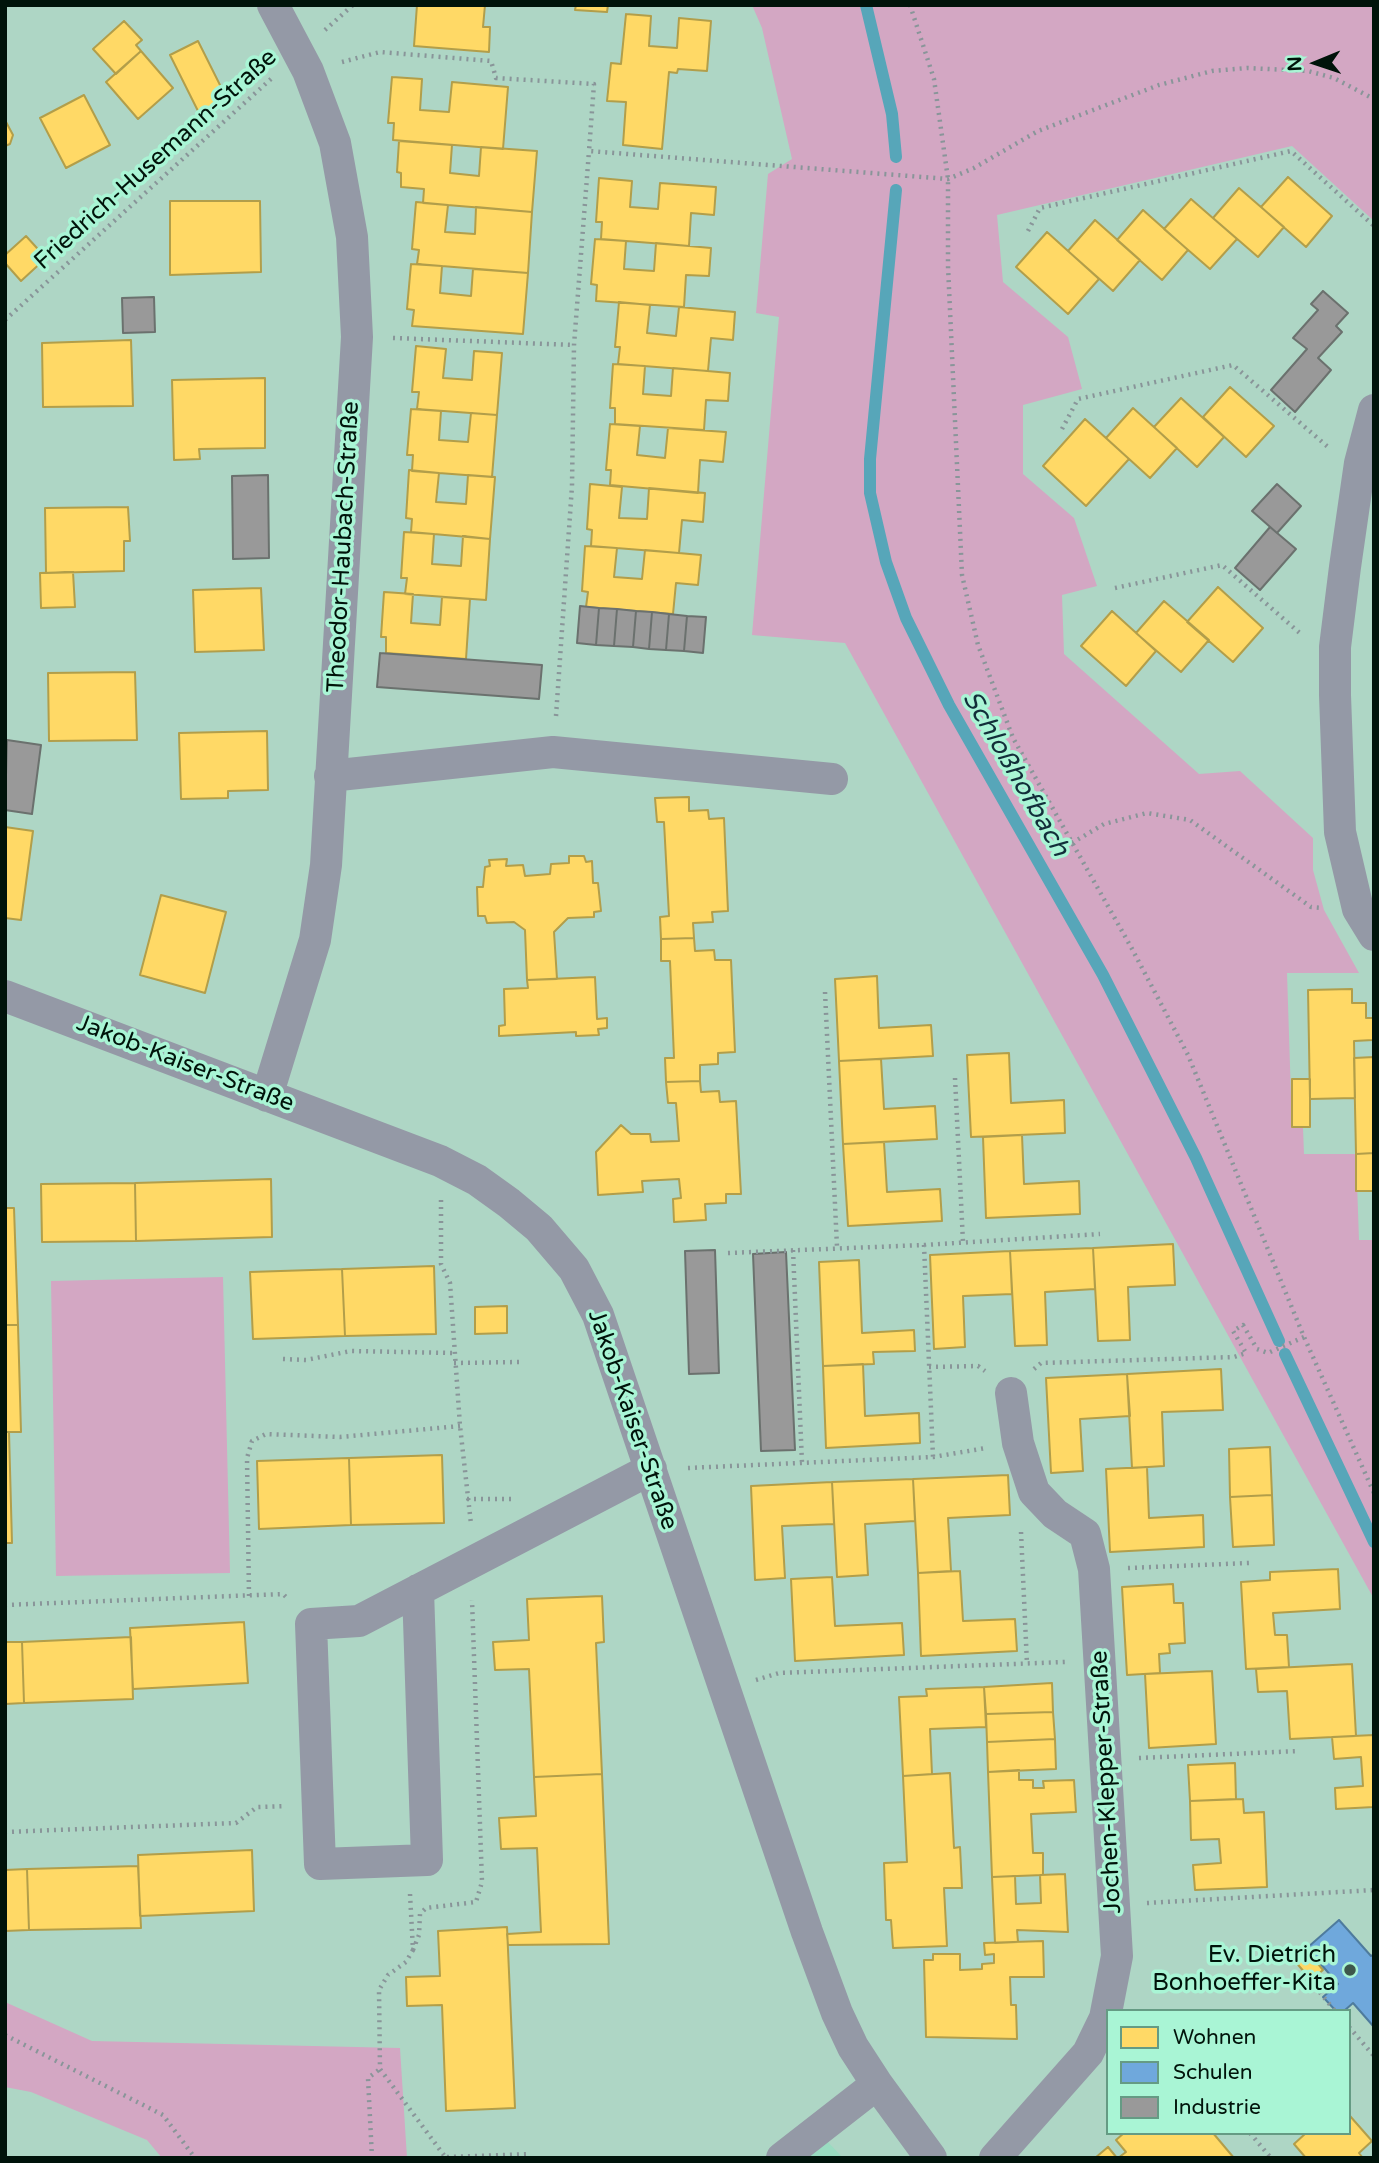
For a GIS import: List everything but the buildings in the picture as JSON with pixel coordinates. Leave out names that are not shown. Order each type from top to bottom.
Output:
[{"type":"street","name":"Theodor-Haubach-Straße","points":[[267,1096],[315,940],[326,865],[357,337],[352,237],[335,143],[303,62],[273,5]]},
{"type":"street","points":[[1366,922],[1340,832],[1335,647],[1360,463],[1374,410]]},
{"type":"street","points":[[330,776],[553,751],[832,779]]},
{"type":"street","name":"Jakob-Kaiser-Straße","points":[[5,996],[440,1161],[477,1180],[509,1203],[539,1228],[574,1269],[598,1315],[807,1932],[837,2013],[853,2047],[931,2158]]},
{"type":"street","name":"Jochen-Klepper-Straße","points":[[1011,1393],[1017,1443],[1034,1492],[1055,1514],[1085,1534],[1094,1569],[1117,1956],[1107,2009]]},
{"type":"street","points":[[418,1590],[427,1860],[320,1864],[311,1624],[359,1621],[418,1590],[651,1469]]},
{"type":"street","name":"Jochen-Klepper-Straße","points":[[995,2158],[1088,2053],[1106,2013]]},
{"type":"street","points":[[782,2158],[877,2084]]},
{"type":"path","points":[[910,5],[934,79],[948,178],[948,265],[962,575],[978,645],[1013,738],[1188,1055],[1304,1337],[1374,1493]]},
{"type":"path","points":[[303,62],[380,52],[492,61],[496,78],[594,84],[574,345],[572,496],[553,751]]},
{"type":"path","name":"Friedrich-Husemann-Straße","points":[[5,320],[303,62]]},
{"type":"path","points":[[589,152],[948,178],[974,168],[1038,131],[1159,85],[1212,71],[1247,68],[1308,71],[1334,78],[1374,99]]},
{"type":"path","points":[[1028,231],[1041,208],[1291,150],[1374,226]]},
{"type":"path","points":[[357,337],[574,345]]},
{"type":"path","points":[[1062,429],[1078,399],[1233,365],[1334,452],[1360,463]]},
{"type":"path","points":[[1115,589],[1222,565],[1309,642],[1335,647]]},
{"type":"path","points":[[1072,843],[1104,824],[1147,813],[1190,820],[1311,907],[1366,922]]},
{"type":"path","points":[[824,992],[837,1247]]},
{"type":"path","points":[[955,1078],[963,1242]]},
{"type":"path","points":[[440,1161],[441,1264],[450,1283],[453,1353],[474,1561],[482,1882],[476,1902],[426,1908],[420,1914],[419,1935],[413,1950],[406,1962],[388,1975],[379,1990],[380,2069],[446,2157],[530,2154]]},
{"type":"path","points":[[727,1253],[1100,1234]]},
{"type":"path","points":[[924,1245],[933,1457]]},
{"type":"path","points":[[793,1250],[802,1463]]},
{"type":"path","points":[[929,1367],[978,1366],[1011,1393],[1041,1363],[1234,1357],[1246,1353],[1233,1331],[1243,1325],[1257,1349],[1268,1353],[1304,1337]]},
{"type":"path","points":[[283,1359],[306,1360],[351,1351],[453,1353]]},
{"type":"path","points":[[454,1363],[519,1362]]},
{"type":"path","points":[[249,1596],[247,1458],[252,1441],[266,1434],[340,1437],[460,1426]]},
{"type":"path","points":[[702,1467],[933,1457],[1017,1443]]},
{"type":"path","points":[[467,1499],[523,1499]]},
{"type":"path","points":[[1021,1526],[1027,1664]]},
{"type":"path","points":[[1094,1569],[1249,1563]]},
{"type":"path","points":[[5,1605],[283,1594],[311,1624]]},
{"type":"path","points":[[779,1673],[1101,1661]]},
{"type":"path","points":[[1172,1756],[1299,1751]]},
{"type":"path","points":[[5,1832],[236,1823],[257,1807],[317,1804]]},
{"type":"path","points":[[1114,1904],[1374,1890]]},
{"type":"path","points":[[410,1902],[413,1950]]},
{"type":"path","points":[[1292,1973],[1309,1979],[1333,2009]]},
{"type":"path","points":[[1351,2029],[1374,2056]]},
{"type":"path","points":[[5,2035],[163,2115],[195,2158]]},
{"type":"path","points":[[372,2158],[368,2078],[380,2069]]},
{"type":"path","points":[[1252,2135],[1271,2158]]},
{"type":"shaded area","points":[[752,5],[1374,5],[1374,221],[1292,146],[997,215],[1003,282],[1068,337],[1082,389],[1023,405],[1023,474],[1074,518],[1097,586],[1062,595],[1064,654],[1199,774],[1240,771],[1313,838],[1313,870],[1324,910],[1359,973],[1287,973],[1292,1128],[1303,1128],[1304,1154],[1356,1154],[1359,1240],[1374,1240],[1374,1599],[845,643],[752,635],[779,317],[756,313],[768,174],[792,159],[762,28]]},
{"type":"shaded area","points":[[223,1277],[230,1573],[56,1576],[51,1281]]},
{"type":"shaded area","points":[[5,2002],[92,2041],[400,2048],[407,2158],[162,2158],[147,2140],[31,2092],[5,2087]]},
{"type":"shaded area","points":[[827,2141],[843,2158],[807,2158]]},
{"type":"waterway","name":"Schloßhofbach","points":[[866,5],[892,114],[896,157]]},
{"type":"waterway","name":"Schloßhofbach","points":[[896,190],[870,459],[870,493],[886,562],[906,618],[949,705],[1103,975],[1196,1158],[1279,1341]]},
{"type":"waterway","name":"Schloßhofbach","points":[[1285,1354],[1374,1542]]},
{"type":"place","name":"Ev. Dietrich Bonhoeffer-Kita","points":[[1350,1970]]}]
